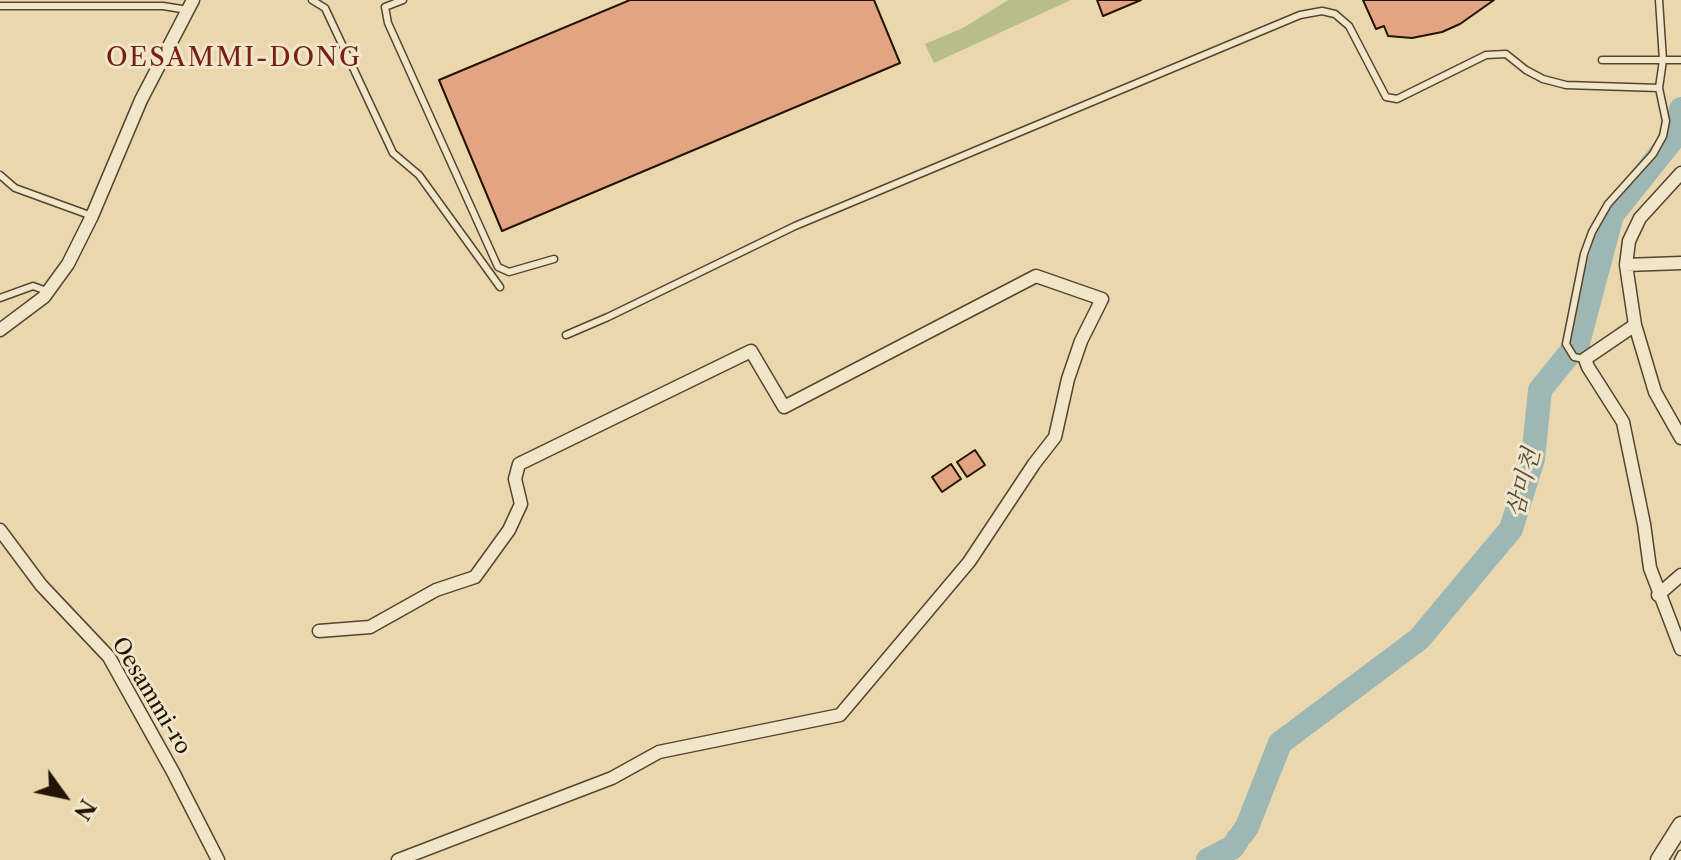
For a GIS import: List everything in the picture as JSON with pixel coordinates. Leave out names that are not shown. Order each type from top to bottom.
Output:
[{"type":"street","points":[[0,330],[49,292],[68,264],[92,216],[141,100],[190,5]]},
{"type":"street","points":[[1681,173],[1640,218],[1629,241],[1626,265],[1635,325],[1655,392],[1681,438]]},
{"type":"street","points":[[1626,265],[1681,263]]},
{"type":"street","points":[[319,631],[370,627],[436,590],[475,577],[509,530],[521,504],[515,479],[519,464],[751,351],[784,407],[1036,276],[1102,299],[1081,341],[1068,379],[1055,437],[969,562],[840,715],[659,752],[612,778],[398,860]]},
{"type":"street","points":[[1635,325],[1580,358],[1623,422],[1650,568],[1681,649]]},
{"type":"street","name":"Oesammi-ro","points":[[0,530],[41,585],[109,657],[218,860]]},
{"type":"street","points":[[1658,595],[1681,575]]},
{"type":"street","points":[[1659,860],[1681,825]]},
{"type":"lane","points":[[312,0],[325,8],[393,153],[419,175],[500,287]]},
{"type":"lane","points":[[403,0],[385,7],[388,23],[498,267],[509,272],[554,259]]},
{"type":"lane","points":[[1580,358],[1566,344],[1575,288],[1592,232],[1608,204],[1653,154],[1663,136],[1666,121],[1659,88],[1667,60],[1659,0]]},
{"type":"lane","points":[[0,6],[190,5]]},
{"type":"lane","points":[[566,335],[795,226],[1300,15],[1322,11],[1335,14],[1349,26],[1386,97],[1397,99],[1486,55],[1506,54],[1543,79],[1566,85],[1659,88]]},
{"type":"lane","points":[[1602,60],[1681,60]]},
{"type":"lane","points":[[0,175],[15,188],[92,216]]},
{"type":"lane","points":[[0,298],[33,286],[49,292]]},
{"type":"lane","points":[[1678,860],[1681,854]]},
{"type":"green space","points":[[1008,0],[1071,0],[934,63],[925,44],[963,28]]},
{"type":"building","points":[[630,0],[874,0],[900,63],[502,231],[439,80]]},
{"type":"building","points":[[1097,0],[1141,0],[1103,16]]},
{"type":"building","points":[[1363,0],[1494,0],[1460,24],[1442,32],[1412,38],[1388,36],[1384,26],[1376,29]]},
{"type":"building","points":[[975,450],[985,465],[967,477],[957,462]]},
{"type":"building","points":[[951,464],[961,479],[942,492],[932,477]]},
{"type":"waterway","name":"삼미천","points":[[1242,834],[1280,743],[1419,639],[1511,529],[1533,459],[1540,390],[1578,343],[1612,215],[1675,136],[1681,109]]},
{"type":"waterway","name":"삼미천","points":[[1208,860],[1233,847],[1238,839]]},
{"type":"district","name":"OESAMMI-DONG","points":[[234,58]]}]
